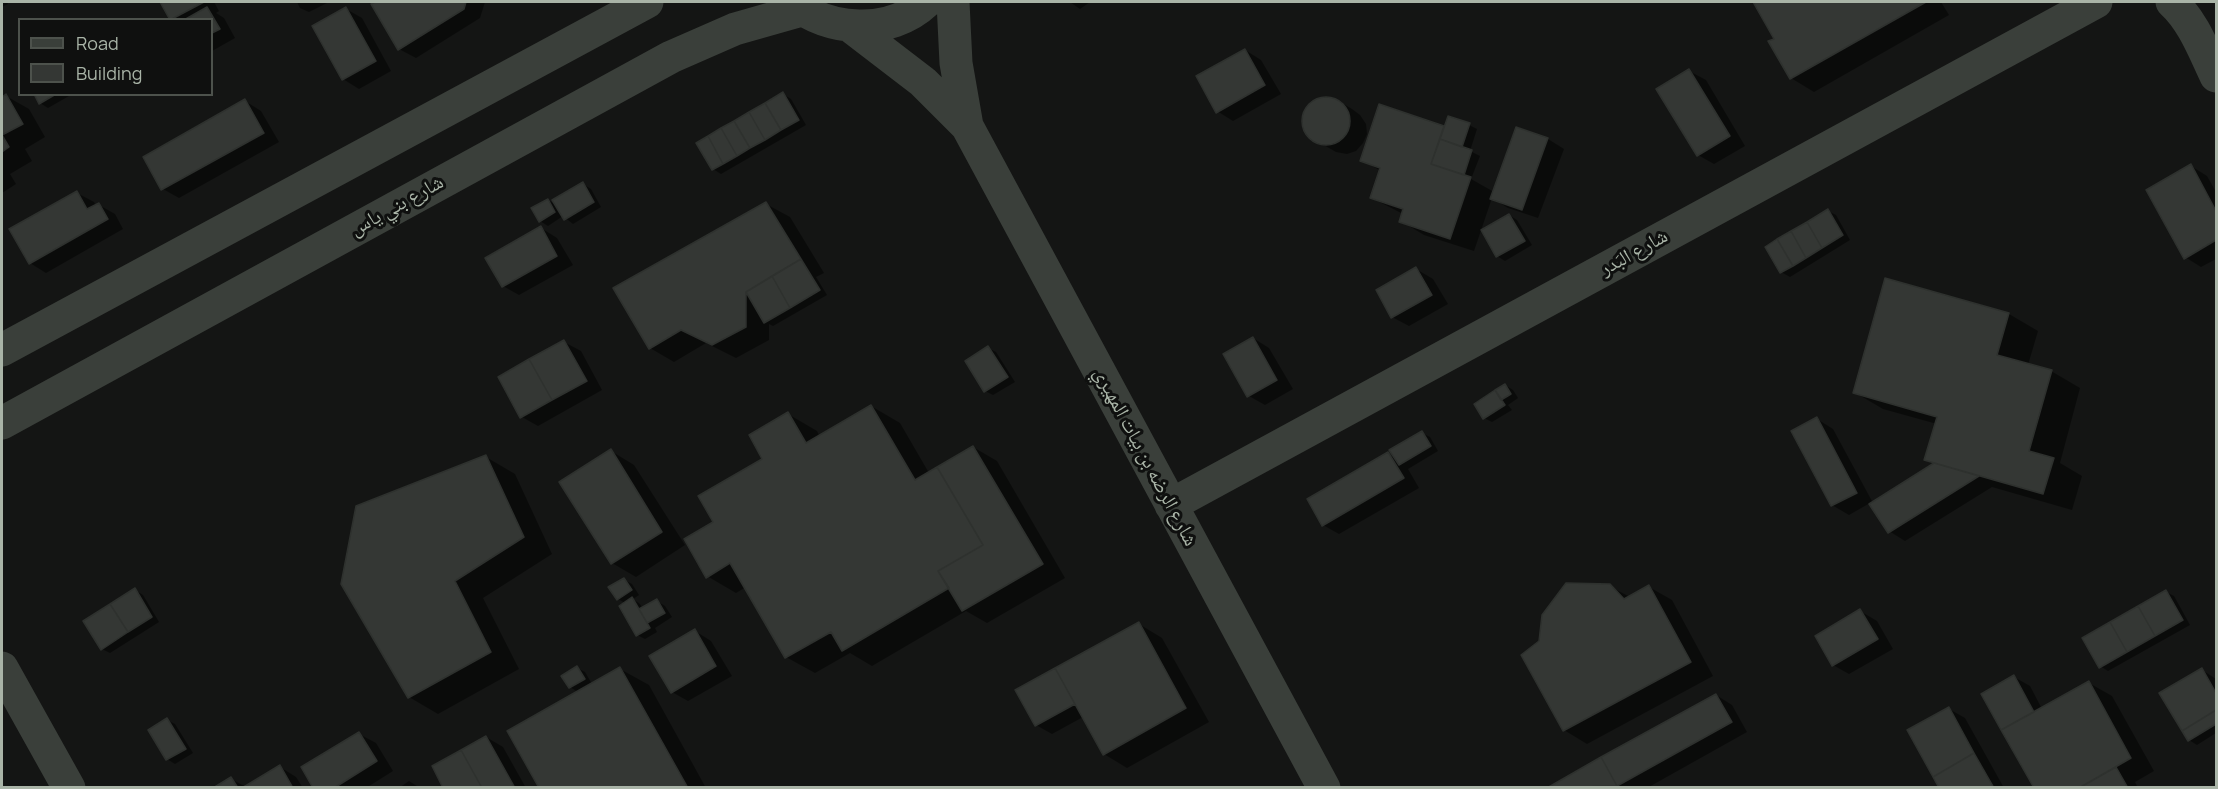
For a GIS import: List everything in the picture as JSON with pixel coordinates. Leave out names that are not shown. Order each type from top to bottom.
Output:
[{"type":"street","points":[[2,350],[647,2]]},
{"type":"street","points":[[797,6],[825,21],[850,26],[875,26],[900,19],[926,2]]},
{"type":"street","name":"شارع الرضه بن بيات المهيري","points":[[953,2],[956,63],[967,126]]},
{"type":"street","name":"شارع البَدر","points":[[1172,505],[2096,2]]},
{"type":"street","points":[[2172,2],[2188,22],[2217,76]]},
{"type":"street","name":"شارع بني ياس","points":[[2,423],[671,57],[702,41],[797,6]]},
{"type":"street","name":"شارع الرضه بن بيات المهيري","points":[[850,26],[923,82],[967,126],[1324,788]]},
{"type":"street","points":[[2,668],[69,788]]},
{"type":"building","points":[[160,2],[204,2],[174,18],[169,18]]},
{"type":"building","points":[[375,2],[466,2],[464,9],[398,50],[371,4]]},
{"type":"building","points":[[1753,2],[1926,2],[1790,79],[1768,41],[1774,39]]},
{"type":"building","points":[[207,7],[220,29],[213,32],[213,18],[188,18]]},
{"type":"building","points":[[346,7],[376,61],[342,80],[312,26]]},
{"type":"building","points":[[1245,49],[1265,85],[1216,113],[1196,76]]},
{"type":"building","points":[[1689,69],[1730,136],[1697,156],[1656,89]]},
{"type":"building","points":[[783,92],[799,120],[781,130],[765,103]]},
{"type":"building","points":[[6,94],[23,124],[2,135],[2,97]]},
{"type":"building","points":[[35,96],[53,96],[39,104]]},
{"type":"building","points":[[1321,97],[1331,97],[1343,104],[1350,116],[1350,126],[1343,138],[1331,145],[1321,145],[1306,134],[1302,126],[1302,116],[1313,101]]},
{"type":"building","points":[[245,99],[264,133],[161,190],[143,157]]},
{"type":"building","points":[[765,103],[781,130],[765,140],[749,112]]},
{"type":"building","points":[[1379,104],[1444,126],[1431,164],[1471,177],[1450,239],[1399,222],[1403,209],[1370,198],[1380,168],[1360,161]]},
{"type":"building","points":[[749,112],[765,140],[750,148],[734,121]]},
{"type":"building","points":[[1448,116],[1470,123],[1462,147],[1440,139]]},
{"type":"building","points":[[734,121],[750,148],[737,156],[721,128]]},
{"type":"building","points":[[1516,127],[1548,138],[1522,210],[1490,199]]},
{"type":"building","points":[[721,128],[737,156],[723,164],[708,136]]},
{"type":"building","points":[[2,135],[9,147],[2,152]]},
{"type":"building","points":[[708,136],[723,164],[712,170],[696,143]]},
{"type":"building","points":[[1440,139],[1472,150],[1464,175],[1431,164]]},
{"type":"building","points":[[2191,164],[2216,211],[2216,240],[2184,259],[2146,190]]},
{"type":"building","points":[[583,182],[594,202],[564,220],[552,200]]},
{"type":"building","points":[[77,191],[87,209],[99,203],[108,219],[29,264],[9,229]]},
{"type":"building","points":[[548,199],[555,212],[539,222],[531,208]]},
{"type":"building","points":[[766,202],[801,259],[746,292],[746,327],[712,345],[681,330],[649,349],[613,288]]},
{"type":"building","points":[[1828,209],[1843,235],[1822,248],[1807,222]]},
{"type":"building","points":[[1509,214],[1525,241],[1496,257],[1481,230]]},
{"type":"building","points":[[1807,222],[1822,248],[1806,258],[1791,231]]},
{"type":"building","points":[[541,226],[557,256],[502,287],[485,258]]},
{"type":"building","points":[[1791,231],[1806,258],[1793,266],[1777,239]]},
{"type":"building","points":[[1777,239],[1793,266],[1780,273],[1765,247]]},
{"type":"building","points":[[801,259],[820,290],[790,308],[772,276]]},
{"type":"building","points":[[1416,267],[1432,295],[1391,318],[1376,290]]},
{"type":"building","points":[[772,276],[790,308],[764,323],[746,292]]},
{"type":"building","points":[[1885,278],[2009,313],[1997,355],[2052,370],[2029,451],[2054,458],[2043,494],[1924,460],[1937,417],[1853,393]]},
{"type":"building","points":[[1253,337],[1277,380],[1247,397],[1223,354]]},
{"type":"building","points":[[564,340],[587,381],[552,400],[529,359]]},
{"type":"building","points":[[988,346],[1008,377],[984,392],[965,361]]},
{"type":"building","points":[[529,359],[552,400],[520,418],[498,377]]},
{"type":"building","points":[[1505,384],[1511,394],[1501,400],[1495,390]]},
{"type":"building","points":[[1495,390],[1505,405],[1483,419],[1474,404]]},
{"type":"building","points":[[871,405],[915,480],[937,467],[983,545],[938,571],[949,588],[842,651],[831,632],[785,658],[730,563],[706,578],[684,539],[713,522],[698,496],[762,459],[749,435],[788,412],[806,443]]},
{"type":"building","points":[[1817,417],[1857,493],[1831,506],[1791,431]]},
{"type":"building","points":[[1422,431],[1431,446],[1399,465],[1389,450]]},
{"type":"building","points":[[973,446],[1043,564],[962,611],[938,571],[983,545],[937,467]]},
{"type":"building","points":[[611,449],[662,532],[611,564],[559,482]]},
{"type":"building","points":[[1388,452],[1404,478],[1322,526],[1307,499]]},
{"type":"building","points":[[486,455],[524,537],[455,581],[491,652],[408,698],[341,584],[356,506]]},
{"type":"building","points":[[1934,463],[1979,476],[1888,533],[1869,504]]},
{"type":"building","points":[[624,578],[632,590],[617,600],[608,587]]},
{"type":"building","points":[[1566,583],[1610,584],[1624,599],[1649,585],[1691,662],[1563,731],[1521,655],[1539,641],[1542,615]]},
{"type":"building","points":[[135,588],[152,617],[128,632],[110,604]]},
{"type":"building","points":[[2166,590],[2183,620],[2155,636],[2138,606]]},
{"type":"building","points":[[632,597],[650,628],[636,636],[619,606]]},
{"type":"building","points":[[657,599],[665,613],[647,623],[639,609]]},
{"type":"building","points":[[110,604],[128,632],[101,650],[83,621]]},
{"type":"building","points":[[2138,606],[2155,636],[2127,652],[2110,622]]},
{"type":"building","points":[[1860,609],[1878,639],[1832,666],[1815,636]]},
{"type":"building","points":[[1139,622],[1186,708],[1103,755],[1055,668]]},
{"type":"building","points":[[2110,622],[2127,652],[2099,668],[2082,638]]},
{"type":"building","points":[[695,629],[716,666],[671,693],[649,656]]},
{"type":"building","points":[[577,666],[585,679],[569,688],[561,676]]},
{"type":"building","points":[[620,667],[688,788],[539,788],[507,731]]},
{"type":"building","points":[[1055,668],[1075,704],[1035,726],[1015,690]]},
{"type":"building","points":[[2202,668],[2216,693],[2216,710],[2182,731],[2159,693]]},
{"type":"building","points":[[2014,675],[2034,712],[2001,730],[1981,694]]},
{"type":"building","points":[[2089,681],[2131,758],[2079,788],[2034,788],[2001,730]]},
{"type":"building","points":[[1716,694],[1732,722],[1617,786],[1601,757]]},
{"type":"building","points":[[1949,707],[1974,753],[1933,777],[1907,730]]},
{"type":"building","points":[[2216,710],[2216,724],[2188,741],[2182,731]]},
{"type":"building","points":[[167,718],[186,749],[166,760],[148,730]]},
{"type":"building","points":[[359,732],[377,761],[334,788],[313,788],[301,767]]},
{"type":"building","points":[[486,736],[515,788],[482,788],[461,750]]},
{"type":"building","points":[[461,750],[482,788],[443,788],[432,766]]},
{"type":"building","points":[[1974,753],[1994,788],[1939,788],[1933,777]]},
{"type":"building","points":[[1601,757],[1617,786],[1547,788]]},
{"type":"building","points":[[280,765],[293,788],[242,788]]},
{"type":"building","points":[[2116,767],[2128,788],[2079,788]]},
{"type":"building","points":[[231,777],[238,788],[213,788]]}]
